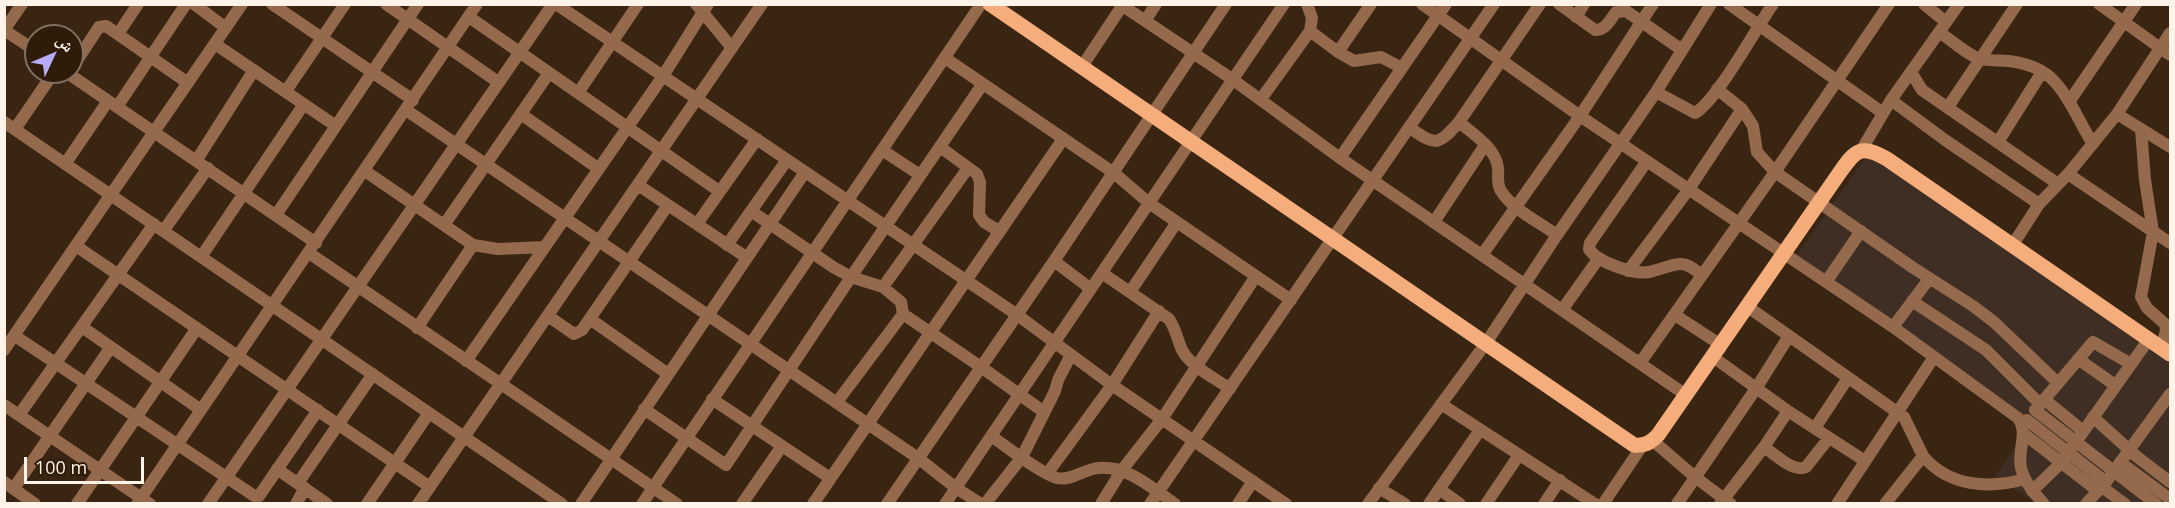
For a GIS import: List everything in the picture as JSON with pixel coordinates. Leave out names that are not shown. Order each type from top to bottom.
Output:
[{"type":"main road","points":[[990,4],[1634,444],[1647,443],[1686,395],[1849,160],[1862,149],[1872,151],[1887,159],[2160,347]]},
{"type":"street","points":[[22,4],[4,30],[24,43]]},
{"type":"street","points":[[118,34],[138,4]]},
{"type":"street","points":[[65,164],[151,57],[186,4]]},
{"type":"street","points":[[194,4],[226,28]]},
{"type":"street","points":[[4,350],[242,4]]},
{"type":"street","points":[[272,4],[372,73],[456,145],[868,423],[956,488],[983,504],[1022,457],[1071,355]]},
{"type":"street","points":[[286,91],[345,4]]},
{"type":"street","points":[[386,4],[498,82]]},
{"type":"street","points":[[276,215],[417,4]]},
{"type":"street","points":[[4,405],[143,502],[201,410],[477,4]]},
{"type":"street","points":[[208,504],[554,4],[1016,314],[1161,419],[1286,504]]},
{"type":"street","points":[[578,93],[638,4]]},
{"type":"street","points":[[418,504],[762,4]]},
{"type":"street","points":[[642,504],[981,4]]},
{"type":"street","points":[[1144,21],[1156,4]]},
{"type":"street","points":[[887,504],[1153,116],[1226,4]]},
{"type":"street","points":[[945,504],[1284,4]]},
{"type":"street","points":[[1261,99],[1310,31],[1312,18],[1307,4]]},
{"type":"street","points":[[1338,52],[1371,4]]},
{"type":"street","points":[[1422,4],[1580,116],[1893,327],[2018,418],[2032,415],[2084,431]]},
{"type":"street","points":[[1340,158],[1446,4]]},
{"type":"street","points":[[1150,504],[1494,4]]},
{"type":"street","points":[[1410,128],[1429,141],[1438,142],[1445,138],[1459,122],[1540,4]]},
{"type":"street","points":[[1559,4],[1595,30],[1600,30],[1616,12],[1626,11],[1683,50]]},
{"type":"street","points":[[1576,17],[1584,4]]},
{"type":"street","points":[[1482,255],[1580,116],[1653,4]]},
{"type":"street","points":[[1368,504],[1486,343],[1656,92],[1711,4]]},
{"type":"street","points":[[1729,4],[1883,113]]},
{"type":"street","points":[[1656,92],[1695,114],[1701,110],[1773,4]]},
{"type":"street","points":[[1640,363],[1775,172],[1889,4]]},
{"type":"street","points":[[1924,4],[1943,27],[1980,59],[2009,61],[2030,66],[2054,81],[2093,144]]},
{"type":"street","points":[[1862,149],[1891,100],[1959,4]]},
{"type":"street","points":[[1948,107],[2017,4]]},
{"type":"street","points":[[2099,4],[2165,52]]},
{"type":"street","points":[[2069,102],[2136,4]]},
{"type":"street","points":[[1081,68],[1121,5],[1193,52],[1340,158],[1686,395]]},
{"type":"street","points":[[466,361],[663,76],[702,7],[732,48]]},
{"type":"street","points":[[469,17],[719,191]]},
{"type":"street","points":[[84,49],[99,27],[106,26],[188,83]]},
{"type":"street","points":[[1310,31],[1354,61],[1382,57],[1402,68]]},
{"type":"street","points":[[2012,246],[2039,204],[2093,144],[2165,52],[2170,33]]},
{"type":"street","points":[[215,44],[336,126]]},
{"type":"street","points":[[945,58],[1114,173],[1149,203],[1290,300]]},
{"type":"street","points":[[196,161],[254,70]]},
{"type":"street","points":[[1911,72],[1922,90],[2058,184]]},
{"type":"street","points":[[1998,142],[2042,72]]},
{"type":"street","points":[[444,225],[549,73]]},
{"type":"street","points":[[84,82],[276,215],[358,287],[677,504]]},
{"type":"street","points":[[44,84],[10,125],[562,504]]},
{"type":"street","points":[[644,409],[726,465],[982,85]]},
{"type":"street","points":[[1717,89],[1742,109],[1753,126],[1757,152],[1775,172],[1929,279],[1973,306],[1994,322],[2058,383]]},
{"type":"street","points":[[1891,100],[2039,204]]},
{"type":"street","points":[[201,257],[304,104]]},
{"type":"street","points":[[1628,271],[1689,189],[1742,109]]},
{"type":"street","points":[[521,114],[599,169]]},
{"type":"street","points":[[2116,114],[2170,147]]},
{"type":"street","points":[[1459,122],[1493,155],[1498,166],[1497,182],[1502,192],[1516,207],[1557,235]]},
{"type":"street","points":[[2032,491],[2061,463],[2131,364],[2160,347],[2166,330],[2165,324],[2147,308],[2141,297],[2153,231],[2145,180],[2141,129]]},
{"type":"street","points":[[813,504],[1063,139]]},
{"type":"street","points":[[697,224],[757,140]]},
{"type":"street","points":[[1434,222],[1485,145]]},
{"type":"street","points":[[940,147],[977,174],[980,182],[979,214],[984,222],[999,231]]},
{"type":"street","points":[[882,150],[920,175]]},
{"type":"street","points":[[727,244],[787,160]]},
{"type":"street","points":[[1647,161],[1590,243],[1589,249],[1599,258],[1628,271],[1647,273],[1682,264],[1688,265],[1702,275]]},
{"type":"street","points":[[19,415],[118,275],[207,168]]},
{"type":"street","points":[[883,287],[968,168]]},
{"type":"street","points":[[365,171],[473,245],[498,249],[545,247]]},
{"type":"street","points":[[581,504],[805,172]]},
{"type":"street","points":[[2068,174],[2170,243]]},
{"type":"street","points":[[638,185],[746,257]]},
{"type":"street","points":[[548,316],[574,334],[582,330],[668,205]]},
{"type":"street","points":[[751,211],[851,277],[883,287],[901,302],[903,314],[837,402]]},
{"type":"street","points":[[1130,292],[1177,222]]},
{"type":"street","points":[[1826,282],[1861,231]]},
{"type":"street","points":[[417,328],[473,245]]},
{"type":"street","points":[[76,246],[430,487]]},
{"type":"street","points":[[1562,310],[1599,258]]},
{"type":"street","points":[[1054,261],[1091,289]]},
{"type":"street","points":[[1102,273],[1159,311],[1174,326],[1184,353],[1197,366],[1230,388]]},
{"type":"street","points":[[1101,504],[1122,470],[1161,419],[1256,276]]},
{"type":"street","points":[[1893,327],[1929,279]]},
{"type":"street","points":[[1912,301],[1986,350],[2032,415],[2061,463],[2098,494],[2125,504]]},
{"type":"street","points":[[1748,307],[1898,411],[1904,417],[1923,456],[1932,467],[1965,483],[1990,485],[2025,478]]},
{"type":"street","points":[[1047,474],[1112,384],[1159,311]]},
{"type":"street","points":[[903,314],[1044,412]]},
{"type":"street","points":[[1675,315],[1788,411],[1865,461]]},
{"type":"street","points":[[590,319],[668,374]]},
{"type":"street","points":[[82,327],[201,410]]},
{"type":"street","points":[[77,504],[197,328]]},
{"type":"street","points":[[15,336],[256,497],[318,410]]},
{"type":"street","points":[[1677,504],[1789,336]]},
{"type":"street","points":[[2044,504],[2032,491],[2025,478],[2020,456],[2032,415],[2093,342],[2131,364]]},
{"type":"street","points":[[35,503],[9,485],[50,435],[111,347]]},
{"type":"street","points":[[1840,503],[1934,357]]},
{"type":"street","points":[[2078,359],[2115,385]]},
{"type":"street","points":[[296,504],[302,486],[339,424],[374,374]]},
{"type":"street","points":[[1815,428],[1848,378]]},
{"type":"street","points":[[2098,494],[2170,394]]},
{"type":"street","points":[[712,399],[830,478]]},
{"type":"street","points":[[1441,404],[1595,504]]},
{"type":"street","points":[[1603,504],[1647,443],[1695,477],[1725,502],[1788,411]]},
{"type":"street","points":[[367,504],[429,413]]},
{"type":"street","points":[[2032,415],[2072,447],[2117,466],[2170,499]]},
{"type":"street","points":[[2093,417],[2170,482]]},
{"type":"street","points":[[1429,504],[1480,430]]},
{"type":"street","points":[[991,435],[1047,474],[1060,479],[1102,467],[1122,470],[1174,504]]},
{"type":"street","points":[[1764,447],[1794,467],[1801,469],[1806,467],[1829,438]]},
{"type":"street","points":[[742,504],[782,446]]},
{"type":"street","points":[[2072,447],[2098,494]]},
{"type":"street","points":[[1486,504],[1519,455]]},
{"type":"street","points":[[1885,504],[1923,456]]},
{"type":"street","points":[[2117,466],[2156,504]]},
{"type":"street","points":[[277,469],[327,504]]},
{"type":"street","points":[[1544,504],[1560,480]]},
{"type":"street","points":[[1238,504],[1253,481]]},
{"type":"street","points":[[1379,488],[1405,504]]},
{"type":"street","points":[[1439,489],[1460,504]]},
{"type":"shaded area","points":[[1869,152],[2170,361],[2170,503],[2036,503],[1995,476],[2032,423],[1795,258]]}]
